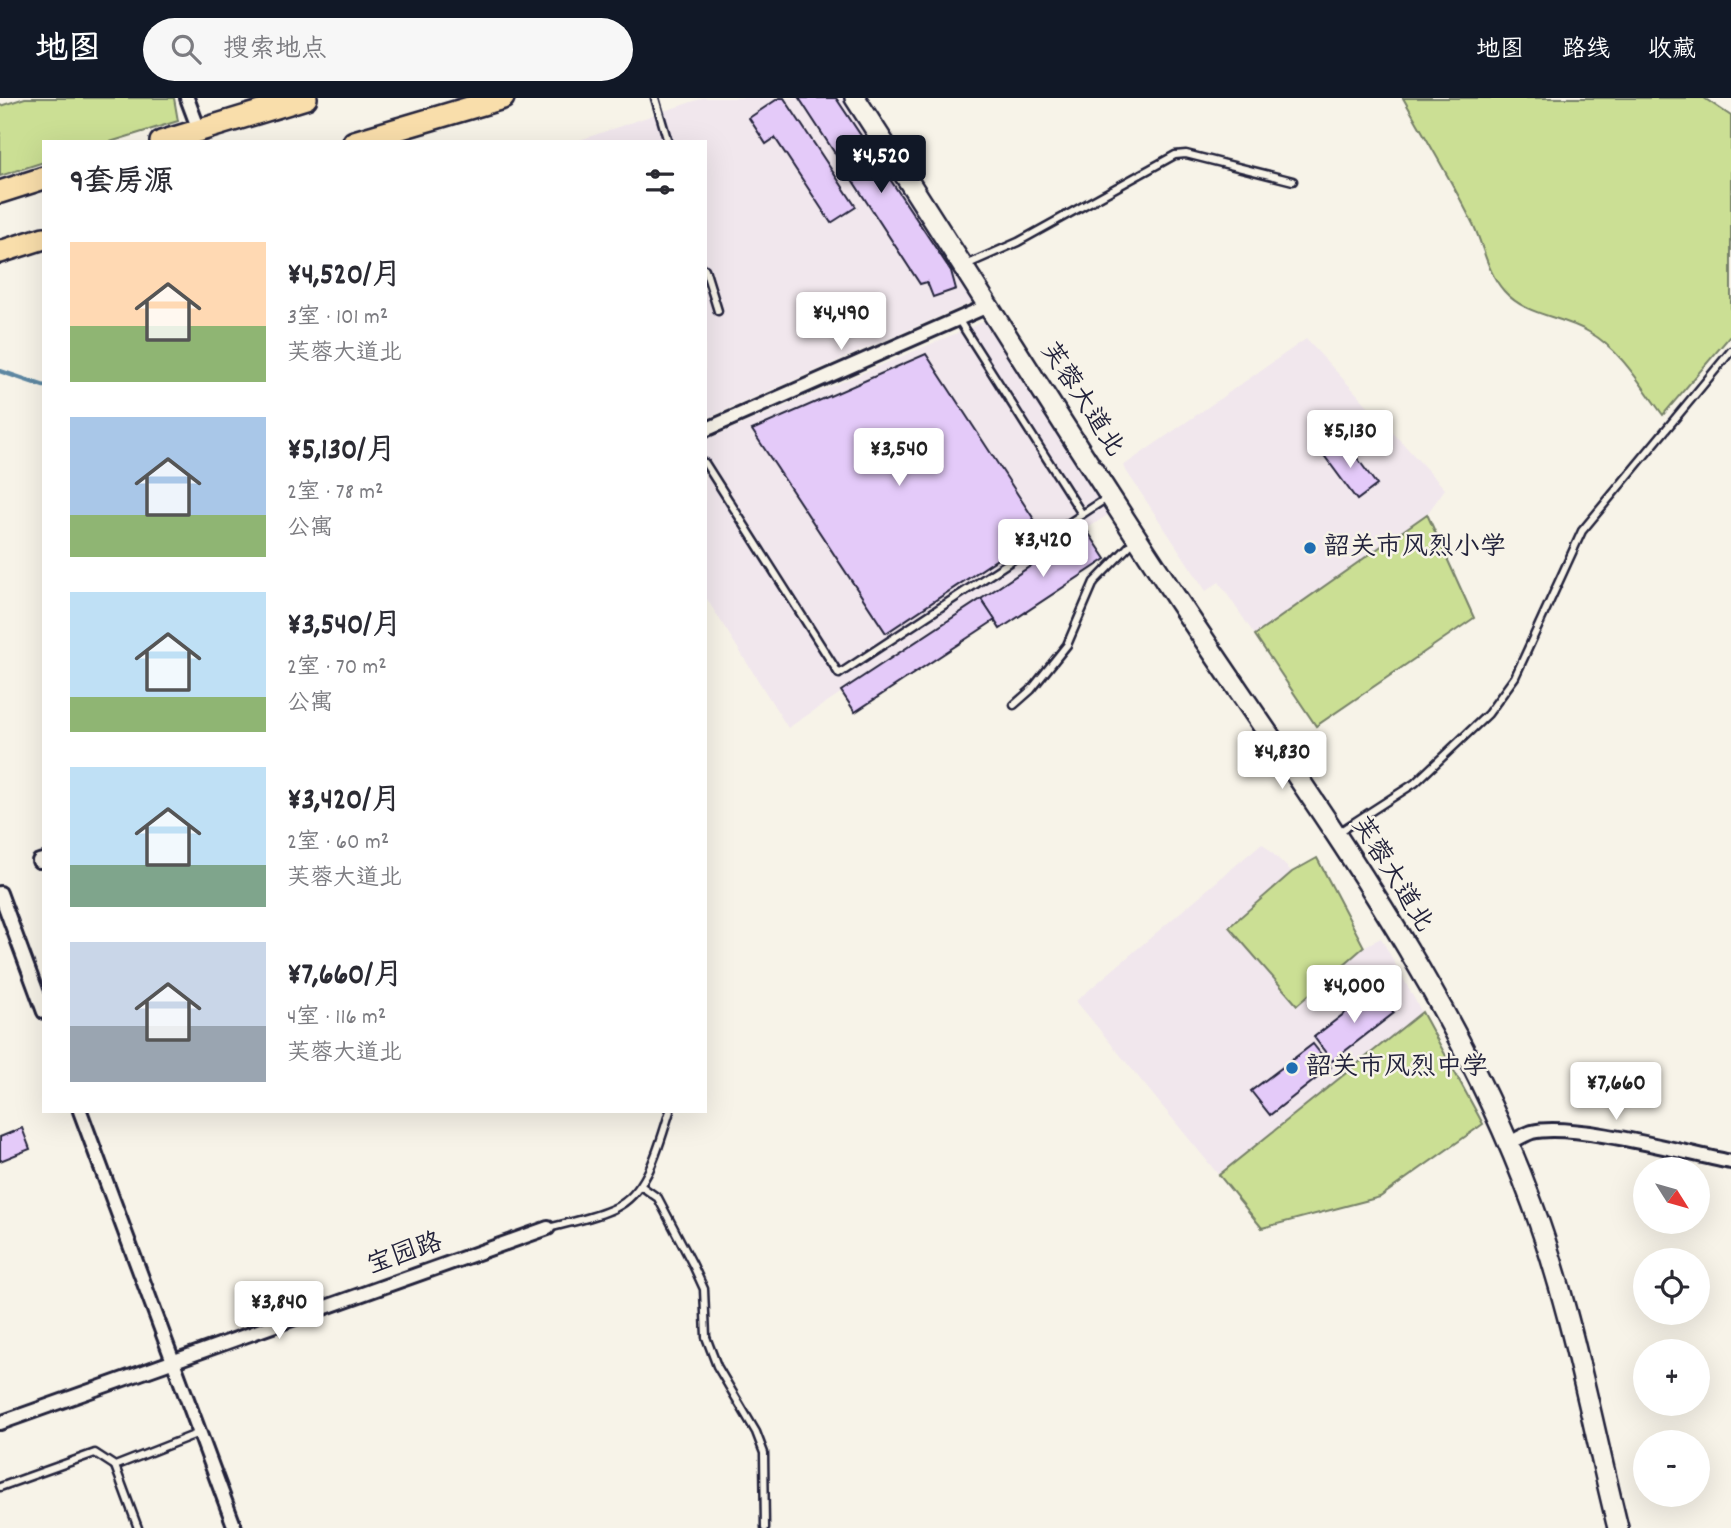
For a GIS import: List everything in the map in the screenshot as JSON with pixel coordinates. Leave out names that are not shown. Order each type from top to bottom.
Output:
[{"type":"main road","points":[[166,140],[306,98]]},
{"type":"main road","points":[[361,140],[503,98]]},
{"type":"main road","name":"芙蓉大道北","points":[[855,98],[1138,537],[1336,834],[1418,968],[1459,1042],[1508,1144],[1532,1203],[1555,1275],[1618,1528]]},
{"type":"main road","points":[[0,192],[42,179]]},
{"type":"main road","points":[[0,252],[42,239]]},
{"type":"street","points":[[187,98],[199,130]]},
{"type":"street","points":[[707,429],[990,305]]},
{"type":"street","points":[[0,892],[42,1007]]},
{"type":"street","points":[[81,1113],[235,1528]]},
{"type":"street","points":[[1508,1144],[1534,1132],[1552,1131],[1589,1134],[1731,1162]]},
{"type":"street","name":"宝园路","points":[[0,1423],[548,1228]]},
{"type":"lane","points":[[655,98],[667,140]]},
{"type":"lane","points":[[964,266],[1018,242],[1175,155],[1186,154],[1293,181]]},
{"type":"lane","points":[[707,275],[718,311]]},
{"type":"lane","points":[[958,319],[1082,514]]},
{"type":"lane","points":[[1336,834],[1415,783],[1488,714],[1516,677],[1582,531],[1731,351]]},
{"type":"lane","points":[[707,466],[839,674],[1111,495]]},
{"type":"lane","points":[[1014,705],[1031,690],[1067,645],[1094,582],[1138,537]]},
{"type":"lane","points":[[548,1228],[616,1208],[641,1186],[669,1113]]},
{"type":"lane","points":[[641,1186],[659,1198],[693,1265],[704,1289],[706,1338],[713,1357],[756,1432],[764,1453],[765,1528]]},
{"type":"lane","points":[[115,1466],[199,1433]]},
{"type":"lane","points":[[0,1487],[95,1453],[115,1466],[138,1528]]},
{"type":"shaded area","points":[[703,98],[844,98],[975,301],[707,418],[707,140],[580,140]]},
{"type":"shaded area","points":[[985,321],[1109,514],[788,728],[707,599],[707,439]]},
{"type":"shaded area","name":"韶关市风烈小学","points":[[1306,339],[1445,489],[1427,514],[1474,618],[1316,726],[1219,582],[1206,591],[1123,466]]},
{"type":"shaded area","name":"韶关市风烈中学","points":[[1262,843],[1292,872],[1317,858],[1363,947],[1381,938],[1483,1124],[1380,1197],[1262,1228],[1076,1001]]},
{"type":"green space","points":[[25,98],[174,98],[178,121],[116,140],[42,140],[42,163],[0,176],[0,106]]},
{"type":"green space","points":[[1403,98],[1704,98],[1731,116],[1731,335],[1663,415],[1630,370],[1601,340],[1578,326],[1523,306],[1513,300],[1498,284],[1465,208]]},
{"type":"green space","points":[[1427,514],[1474,618],[1316,726],[1255,635]]},
{"type":"green space","points":[[1317,858],[1364,947],[1297,1005],[1229,927],[1292,872]]},
{"type":"green space","points":[[1422,1012],[1483,1124],[1380,1197],[1262,1228],[1219,1175]]},
{"type":"building","points":[[779,98],[784,98],[856,207],[831,223],[775,138],[766,144],[749,118]]},
{"type":"building","points":[[799,98],[836,98],[951,271],[956,289],[933,297],[927,282],[920,284]]},
{"type":"building","points":[[926,354],[1041,530],[886,633],[752,430]]},
{"type":"building","points":[[1343,439],[1377,485],[1357,500],[1323,454]]},
{"type":"building","points":[[1086,529],[1106,559],[1000,629],[981,599]]},
{"type":"building","points":[[981,599],[995,620],[855,712],[841,691]]},
{"type":"building","points":[[1376,989],[1394,1013],[1332,1061],[1314,1037]]},
{"type":"building","points":[[1313,1044],[1331,1067],[1270,1115],[1251,1091]]},
{"type":"building","points":[[22,1128],[30,1149],[0,1161],[0,1137]]},
{"type":"waterway","points":[[0,371],[42,385]]},
{"type":"place","name":"韶关市风烈小学","points":[[1310,548]]},
{"type":"place","name":"韶关市风烈中学","points":[[1292,1068]]}]
